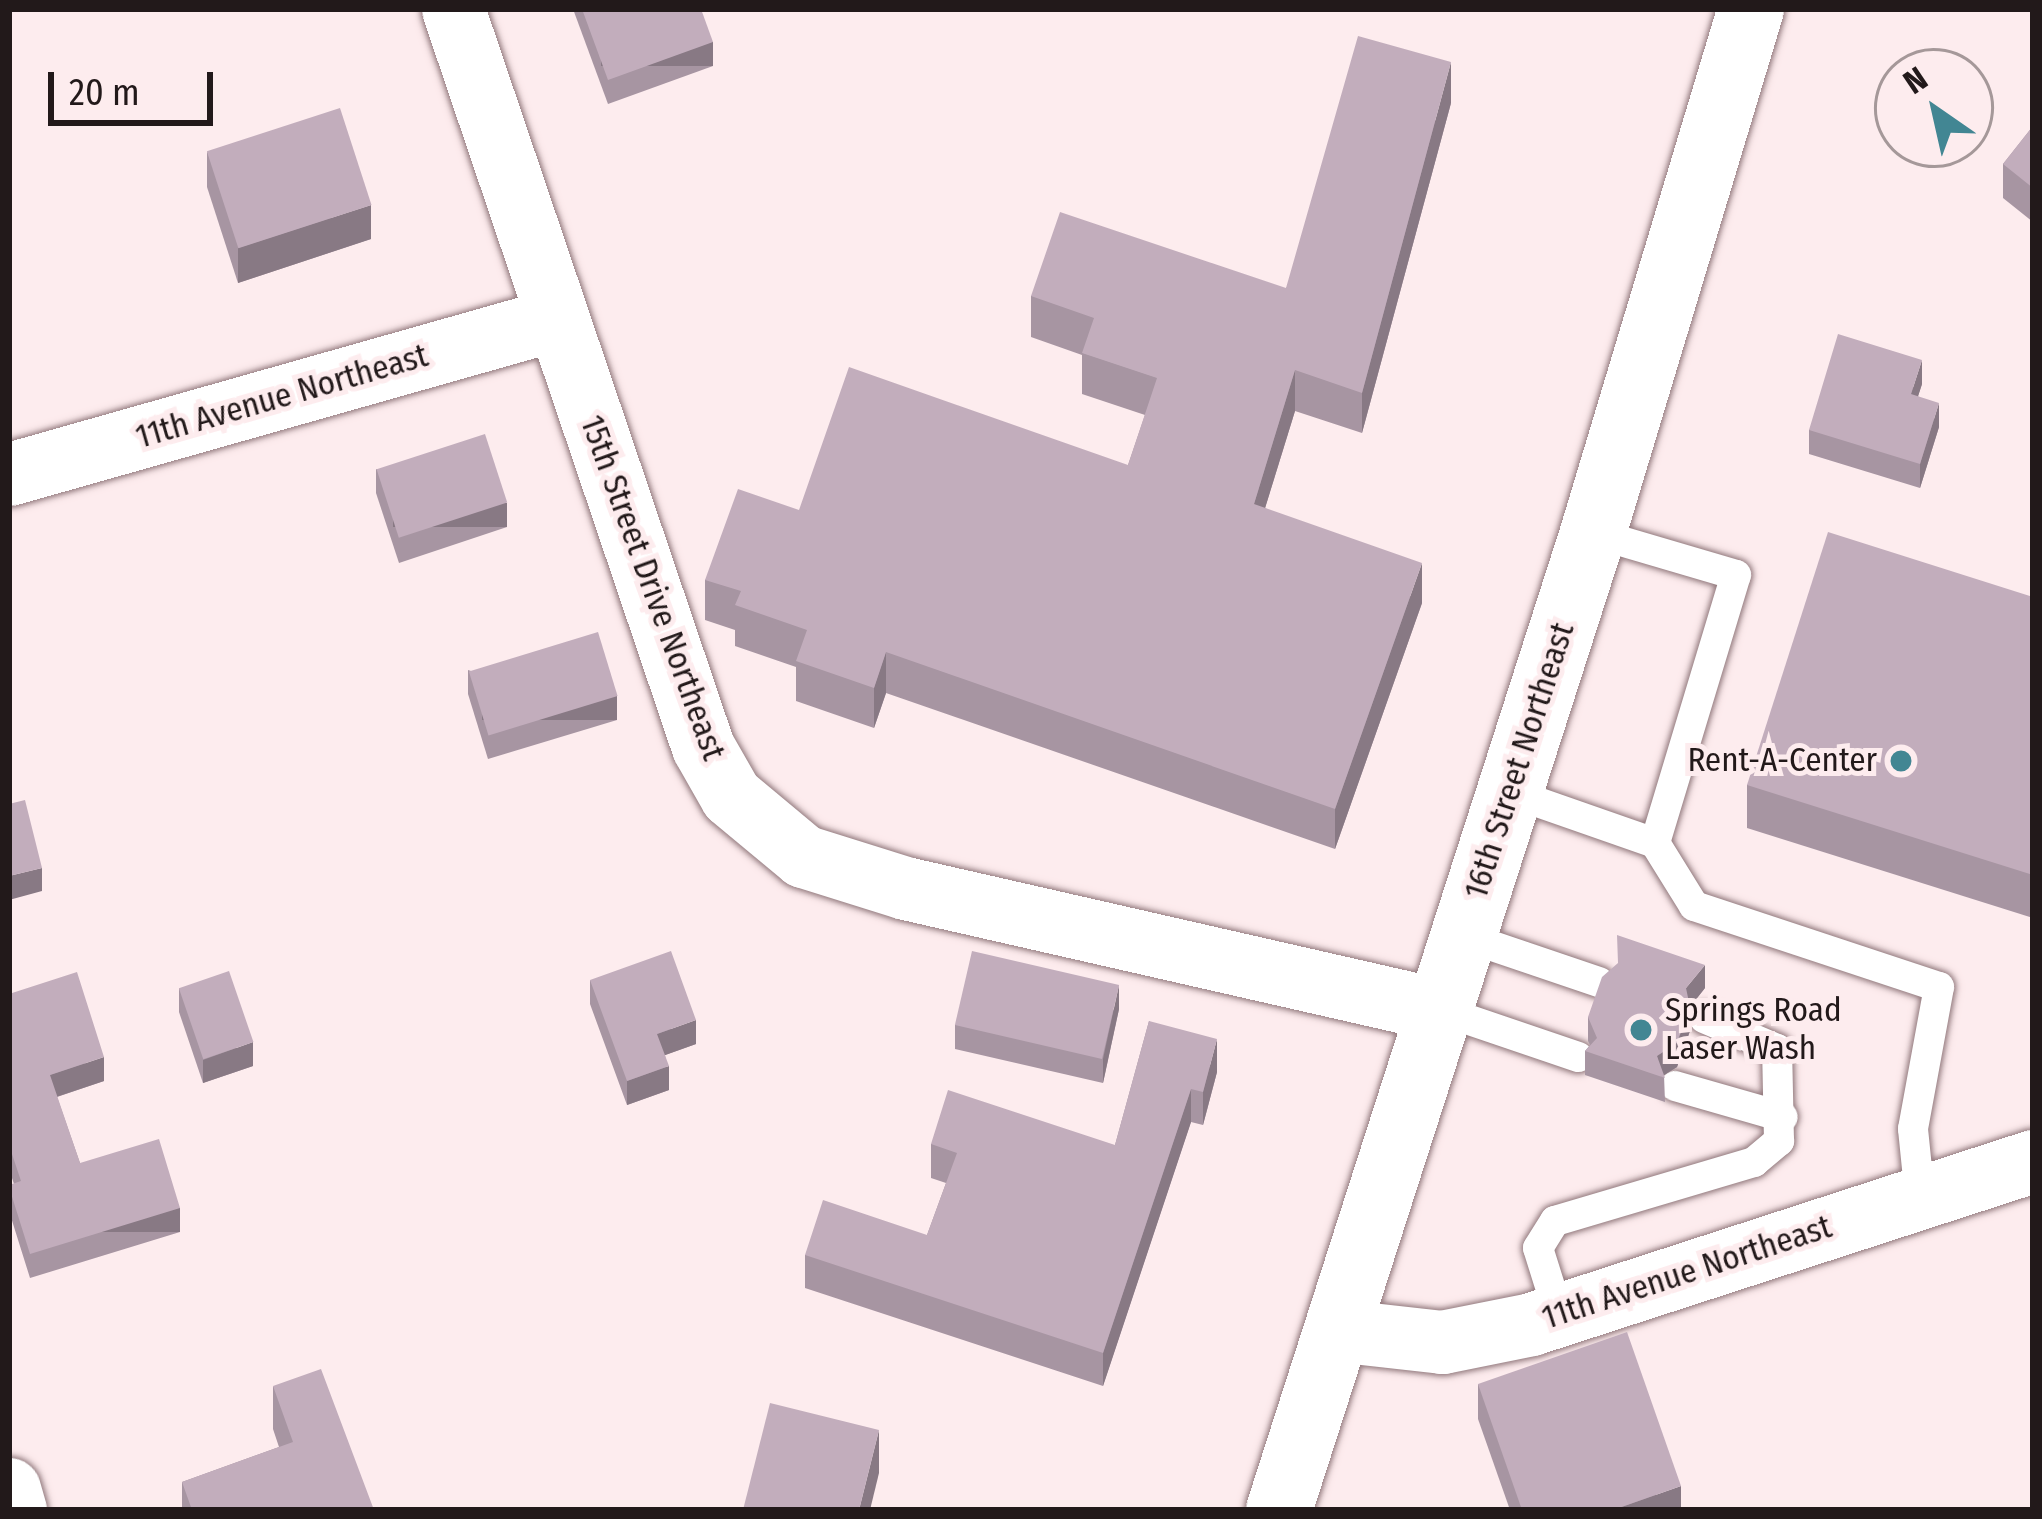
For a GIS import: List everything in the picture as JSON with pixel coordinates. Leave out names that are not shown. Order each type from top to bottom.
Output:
[{"type":"main road","name":"16th Street Northeast","points":[[1280,1510],[1593,533],[1750,9]]},
{"type":"street","name":"15th Street Drive Northeast","points":[[453,9],[703,747],[731,796],[771,836],[803,856],[905,888],[1440,1010]]},
{"type":"street","name":"11th Avenue Northeast","points":[[9,474],[556,319]]},
{"type":"street","name":"11th Avenue Northeast","points":[[1335,1330],[1442,1342],[1558,1316],[2033,1161]]},
{"type":"street","points":[[9,1489],[15,1510]]},
{"type":"lane","points":[[1593,533],[1736,575],[1655,843]]},
{"type":"lane","points":[[1509,792],[1655,843],[1694,906],[1939,987],[1913,1129],[1920,1198]]},
{"type":"lane","points":[[1463,936],[1599,982]]},
{"type":"lane","points":[[1440,1010],[1578,1058]]},
{"type":"lane","points":[[1558,1316],[1539,1255],[1546,1228],[1754,1162],[1779,1141],[1783,1118],[1777,1049],[1705,1018]]},
{"type":"lane","points":[[1675,1085],[1783,1118]]},
{"type":"building","points":[[582,9],[701,9],[713,42],[608,80]]},
{"type":"building","points":[[1358,36],[1451,62],[1362,393],[1295,370],[1254,504],[1422,563],[1335,809],[886,652],[874,688],[796,661],[807,630],[735,605],[741,591],[705,580],[738,489],[799,510],[849,367],[1128,465],[1157,378],[1082,353],[1094,318],[1031,296],[1060,212],[1286,288]]},
{"type":"building","points":[[340,108],[372,205],[238,248],[207,151]]},
{"type":"building","points":[[2033,126],[2033,188],[2003,164]]},
{"type":"building","points":[[1838,334],[1922,360],[1911,394],[1939,403],[1920,464],[1809,430]]},
{"type":"building","points":[[485,434],[507,502],[399,538],[377,469]]},
{"type":"building","name":"Rent-A-Center","points":[[1828,532],[2033,597],[2033,875],[1747,785]]},
{"type":"building","points":[[598,632],[618,696],[488,736],[469,671]]},
{"type":"building","points":[[25,800],[42,868],[9,876],[9,804]]},
{"type":"building","name":"Springs Road Laser Wash","points":[[1617,935],[1705,965],[1686,988],[1690,1007],[1677,1043],[1657,1056],[1665,1078],[1585,1051],[1597,1038],[1588,1017],[1602,977],[1618,963]]},
{"type":"building","points":[[671,951],[696,1020],[657,1034],[669,1066],[627,1081],[590,980]]},
{"type":"building","points":[[972,951],[1119,985],[1102,1059],[955,1025]]},
{"type":"building","points":[[229,971],[253,1042],[203,1059],[179,988]]},
{"type":"building","points":[[77,972],[104,1057],[50,1075],[80,1163],[159,1139],[180,1208],[30,1254],[9,1187],[21,1181],[9,1145],[9,994]]},
{"type":"building","points":[[1149,1021],[1217,1039],[1203,1092],[1191,1089],[1103,1353],[805,1255],[823,1200],[927,1235],[957,1153],[931,1144],[948,1090],[1115,1145]]},
{"type":"building","points":[[1627,1332],[1681,1486],[1613,1510],[1522,1510],[1478,1384]]},
{"type":"building","points":[[321,1369],[374,1510],[192,1510],[182,1482],[293,1442],[273,1386]]},
{"type":"building","points":[[770,1403],[879,1430],[859,1510],[743,1510]]},
{"type":"place","name":"Rent-A-Center","points":[[1901,761]]},
{"type":"place","name":"Springs Road Laser Wash","points":[[1641,1030]]}]
